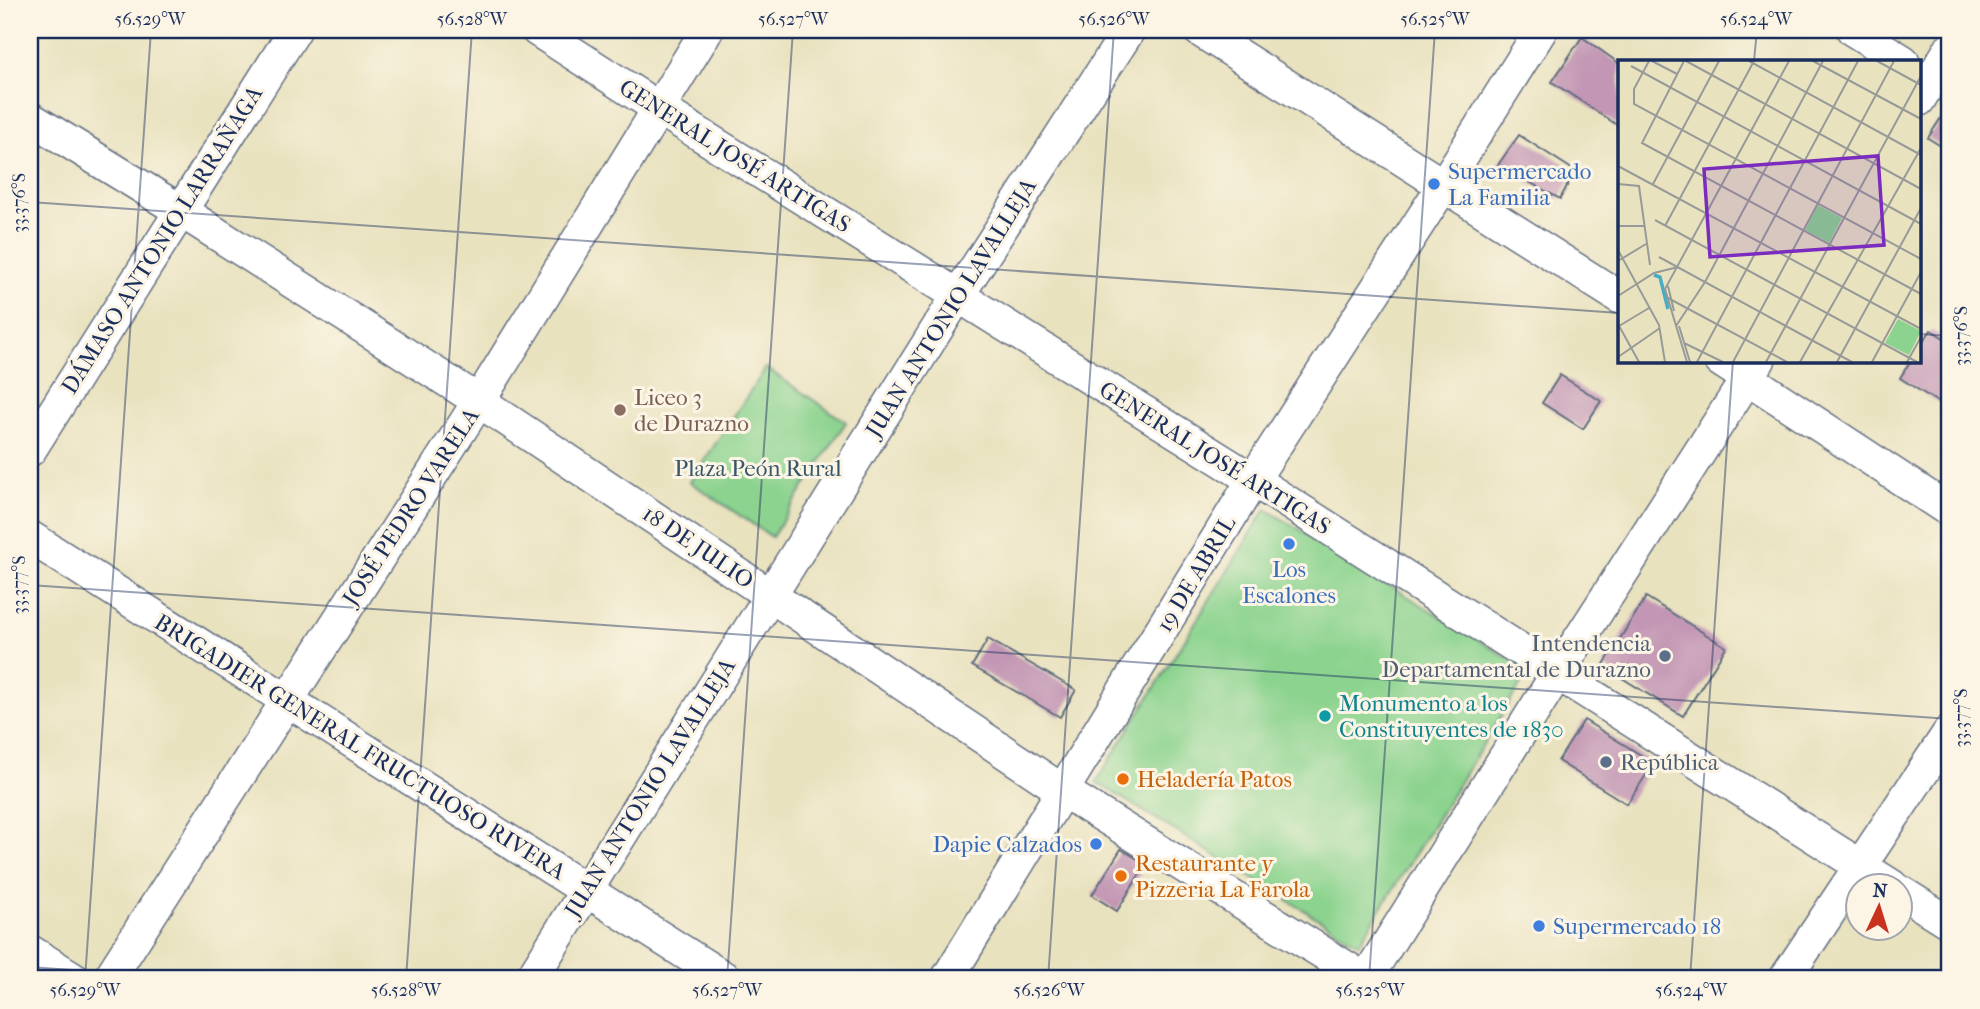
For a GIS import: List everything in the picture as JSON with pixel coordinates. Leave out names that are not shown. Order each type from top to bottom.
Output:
[{"type":"street","name":"DÁMASO ANTONIO LARRAÑAGA","points":[[30,450],[295,30]]},
{"type":"street","name":"GENERAL JOSÉ ARTIGAS","points":[[537,30],[957,297],[1253,480],[1868,872]]},
{"type":"street","name":"JOSÉ PEDRO VARELA","points":[[109,979],[479,401],[707,30]]},
{"type":"street","name":"JUAN ANTONIO LAVALLEJA","points":[[531,979],[957,297],[1129,30]]},
{"type":"street","points":[[1199,30],[1618,296]]},
{"type":"street","name":"19 DE ABRIL","points":[[947,979],[1253,480],[1444,186],[1541,30]]},
{"type":"street","points":[[1853,30],[1901,60]]},
{"type":"street","points":[[1930,85],[1950,50]]},
{"type":"street","name":"18 DE JULIO","points":[[30,118],[479,401],[1063,791],[1366,979]]},
{"type":"street","points":[[1728,362],[1754,369],[1950,511]]},
{"type":"street","points":[[1366,979],[1557,674],[1754,369]]},
{"type":"street","name":"BRIGADIER GENERAL FRUCTUOSO RIVERA","points":[[30,537],[726,979]]},
{"type":"street","points":[[1785,979],[1950,731]]},
{"type":"street","points":[[1913,900],[1950,923]]},
{"type":"street","points":[[30,951],[75,979]]},
{"type":"green space","name":"Plaza Peón Rural","points":[[766,368],[846,422],[772,537],[690,482]]},
{"type":"green space","points":[[1266,509],[1529,671],[1359,944],[1096,782]]},
{"type":"building","points":[[1582,37],[1618,63],[1618,126],[1552,82]]},
{"type":"building","points":[[1950,104],[1950,152],[1928,138]]},
{"type":"building","points":[[1519,135],[1575,171],[1560,199],[1498,165]]},
{"type":"building","points":[[1931,330],[1950,342],[1950,410],[1900,378],[1910,362],[1920,362],[1920,346]]},
{"type":"building","points":[[1560,375],[1601,401],[1583,429],[1542,403]]},
{"type":"building","name":"Intendencia Departamental de Durazno","points":[[1646,597],[1726,647],[1683,716],[1603,666]]},
{"type":"building","points":[[988,639],[1076,690],[1060,717],[972,666]]},
{"type":"building","name":"República","points":[[1584,720],[1654,763],[1627,804],[1558,761]]},
{"type":"building","name":"Restaurante y Pizzeria La Farola","points":[[1121,849],[1146,864],[1117,911],[1092,895]]},
{"type":"place","name":"Supermercado La Familia","points":[[1434,184]]},
{"type":"place","name":"Liceo 3 de Durazno","points":[[620,410]]},
{"type":"place","name":"Los Escalones","points":[[1289,544]]},
{"type":"place","name":"Intendencia Departamental de Durazno","points":[[1665,656]]},
{"type":"place","name":"Monumento a los Constituyentes de 1830","points":[[1325,716]]},
{"type":"place","name":"República","points":[[1606,762]]},
{"type":"place","name":"Heladería Patos","points":[[1123,779]]},
{"type":"place","name":"Dapie Calzados","points":[[1096,844]]},
{"type":"place","name":"Restaurante y Pizzeria La Farola","points":[[1121,876]]},
{"type":"place","name":"Supermercado 18","points":[[1539,926]]}]
